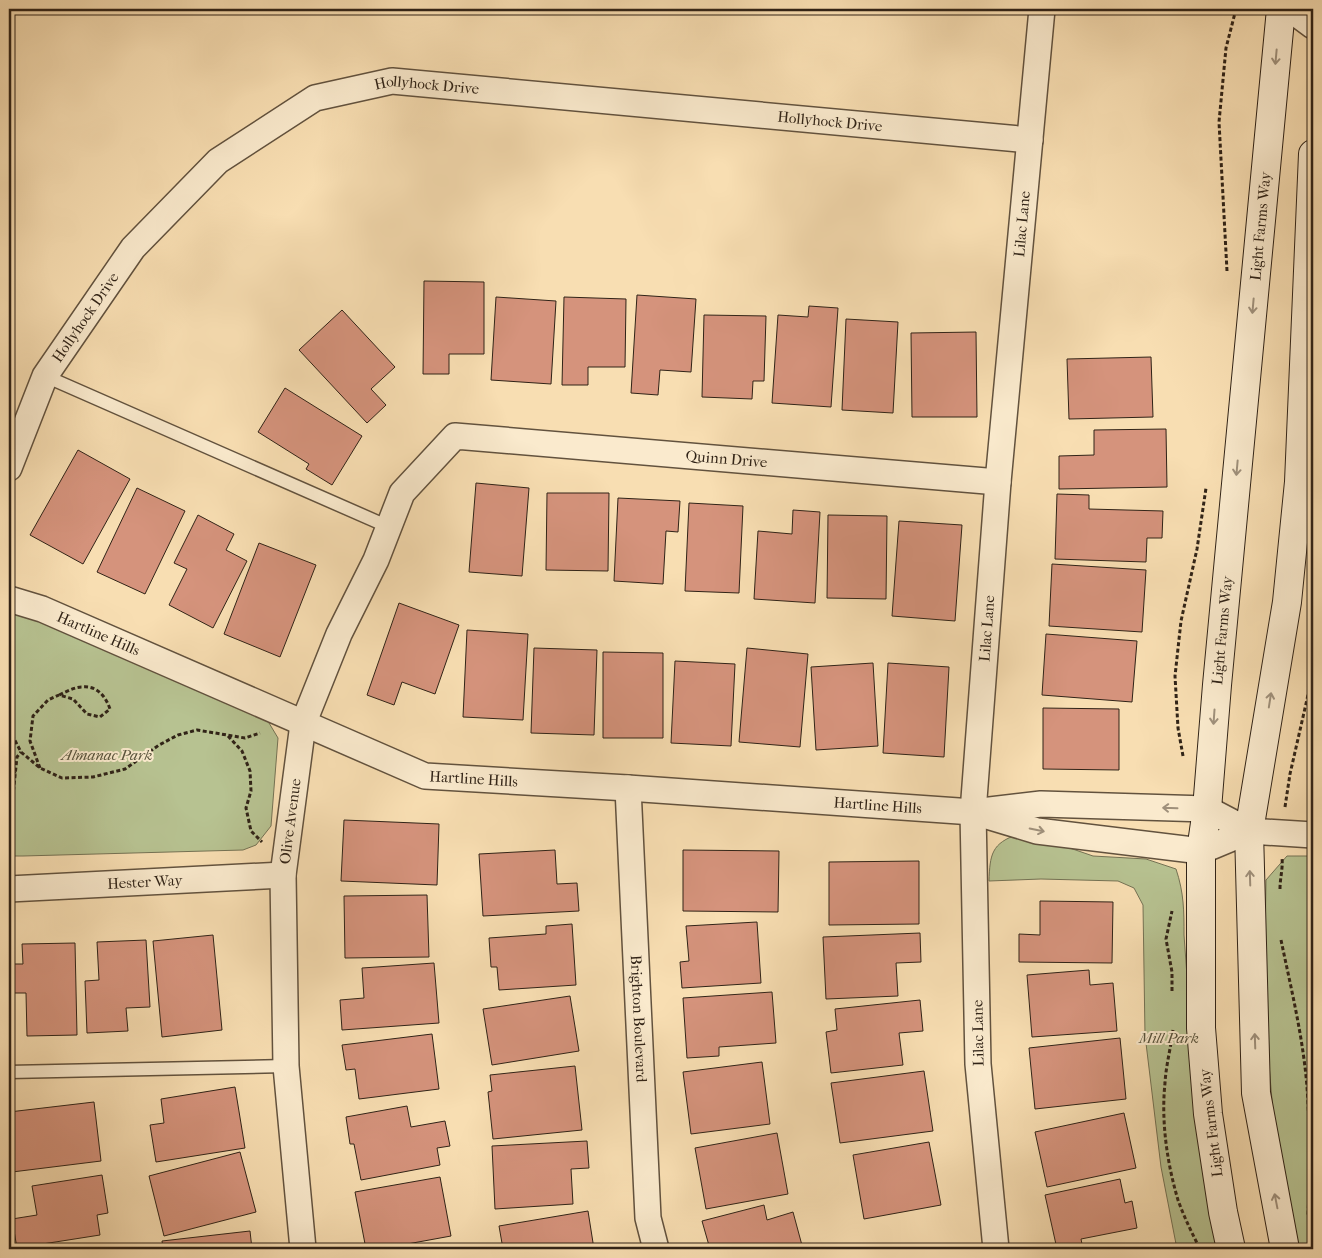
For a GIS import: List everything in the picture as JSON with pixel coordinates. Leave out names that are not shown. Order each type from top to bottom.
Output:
[{"type":"street","name":"Lilac Lane","points":[[996,1249],[978,1064],[973,812],[998,482],[1042,9]]},
{"type":"street","name":"Light Farms Way","points":[[1231,1249],[1223,1212],[1206,1095],[1201,1028],[1201,850],[1207,809],[1281,9]]},
{"type":"street","points":[[1290,9],[1313,26]]},
{"type":"street","name":"Hollyhock Drive","points":[[9,468],[44,376],[133,248],[218,161],[315,98],[392,82],[1030,140]]},
{"type":"street","points":[[1285,1249],[1256,1094],[1248,831],[1287,602],[1299,482],[1313,154]]},
{"type":"street","name":"Quinn Drive","points":[[455,436],[998,482]]},
{"type":"street","name":"Olive Avenue","points":[[303,1249],[286,1066],[283,875],[302,724],[339,634],[376,560],[402,493],[455,436]]},
{"type":"street","name":"Hartline Hills","points":[[9,599],[42,609],[425,776],[973,812],[1041,804],[1207,809],[1248,831],[1313,835]]},
{"type":"street","name":"Brighton Boulevard","points":[[628,788],[648,1218],[656,1249]]},
{"type":"street","name":"Hartline Hills","points":[[973,812],[1038,831],[1201,850],[1248,831]]},
{"type":"street","name":"Hester Way","points":[[9,890],[283,875]]},
{"type":"lane","points":[[44,376],[388,527]]},
{"type":"lane","points":[[9,1072],[286,1066]]},
{"type":"path","points":[[9,643],[9,653]]},
{"type":"path","points":[[1279,894],[1283,867],[1281,833],[1290,774],[1313,673]]},
{"type":"path","points":[[40,768],[30,741],[33,716],[48,700],[59,695],[82,686],[96,689],[107,700],[110,710],[100,717],[88,714],[72,698],[59,695]]},
{"type":"path","points":[[9,729],[21,752],[40,768],[62,778],[93,777],[125,769],[178,735],[198,730],[245,738],[262,732]]},
{"type":"path","points":[[228,736],[242,751],[250,771],[251,791],[246,808],[251,831],[264,845]]},
{"type":"path","points":[[9,803],[13,795],[17,757],[21,752]]},
{"type":"path","points":[[9,775],[16,771]]},
{"type":"path","points":[[1280,936],[1302,1044],[1307,1086],[1310,1158],[1308,1223]]},
{"type":"green space","name":"Almanac Park","points":[[9,608],[266,718],[278,738],[271,826],[256,845],[243,850],[9,856]]},
{"type":"green space","name":"Mill Park","points":[[1019,834],[1093,856],[1146,859],[1176,869],[1183,902],[1197,1114],[1220,1249],[1177,1249],[1161,1167],[1145,1035],[1143,905],[1134,888],[1118,881],[1041,879],[989,881],[990,864],[997,846],[1003,841]]},
{"type":"green space","points":[[1287,856],[1313,856],[1313,905],[1310,910],[1308,978],[1313,1015],[1313,1249],[1297,1249],[1273,1112],[1264,1005],[1266,880]]},
{"type":"building","points":[[424,281],[484,282],[484,354],[449,354],[449,374],[423,374]]},
{"type":"building","points":[[637,295],[696,299],[691,372],[660,370],[658,395],[631,393]]},
{"type":"building","points":[[496,297],[556,301],[551,384],[491,380]]},
{"type":"building","points":[[564,297],[626,299],[625,367],[588,367],[588,385],[562,385]]},
{"type":"building","points":[[809,306],[838,308],[831,407],[772,403],[778,315],[808,317]]},
{"type":"building","points":[[342,310],[395,367],[371,389],[386,405],[367,423],[299,350]]},
{"type":"building","points":[[704,315],[766,316],[764,381],[753,381],[752,399],[702,397]]},
{"type":"building","points":[[846,319],[898,322],[893,413],[842,410]]},
{"type":"building","points":[[976,332],[977,417],[912,417],[911,333]]},
{"type":"building","points":[[1151,357],[1153,417],[1069,419],[1067,359]]},
{"type":"building","points":[[285,388],[362,436],[332,485],[306,469],[309,464],[258,432]]},
{"type":"building","points":[[1166,429],[1167,487],[1059,489],[1059,456],[1094,455],[1094,430]]},
{"type":"building","points":[[78,450],[130,479],[83,564],[30,535]]},
{"type":"building","points":[[476,483],[529,488],[522,576],[469,572]]},
{"type":"building","points":[[137,488],[185,511],[145,594],[97,572]]},
{"type":"building","points":[[547,493],[609,493],[608,571],[546,570]]},
{"type":"building","points":[[1057,494],[1089,495],[1089,509],[1163,511],[1162,538],[1147,538],[1146,562],[1055,559]]},
{"type":"building","points":[[618,498],[680,501],[678,532],[666,531],[663,584],[614,581]]},
{"type":"building","points":[[689,503],[743,506],[739,593],[685,591]]},
{"type":"building","points":[[793,510],[820,512],[815,603],[754,599],[758,531],[792,534]]},
{"type":"building","points":[[198,515],[234,534],[226,550],[247,561],[213,628],[169,605],[187,569],[174,563]]},
{"type":"building","points":[[828,515],[887,516],[886,599],[827,598]]},
{"type":"building","points":[[899,521],[962,525],[955,621],[892,616]]},
{"type":"building","points":[[259,543],[316,565],[280,657],[224,634]]},
{"type":"building","points":[[1052,564],[1146,570],[1142,632],[1049,626]]},
{"type":"building","points":[[399,603],[459,625],[435,694],[402,682],[394,705],[367,695]]},
{"type":"building","points":[[467,630],[528,634],[523,720],[463,717]]},
{"type":"building","points":[[1046,634],[1137,641],[1132,702],[1042,695]]},
{"type":"building","points":[[534,648],[597,650],[594,735],[531,733]]},
{"type":"building","points":[[747,648],[808,654],[800,747],[739,742]]},
{"type":"building","points":[[603,652],[663,653],[663,738],[603,738]]},
{"type":"building","points":[[675,661],[735,664],[731,746],[671,743]]},
{"type":"building","points":[[873,663],[878,746],[816,750],[811,667]]},
{"type":"building","points":[[888,663],[949,667],[944,757],[883,753]]},
{"type":"building","points":[[1043,708],[1119,709],[1119,770],[1043,769]]},
{"type":"building","points":[[344,820],[439,824],[437,885],[341,881]]},
{"type":"building","points":[[555,850],[557,884],[577,883],[579,911],[483,916],[479,854]]},
{"type":"building","points":[[683,850],[779,851],[778,912],[683,911]]},
{"type":"building","points":[[919,861],[919,924],[829,925],[829,862]]},
{"type":"building","points":[[427,895],[429,957],[345,958],[344,896]]},
{"type":"building","points":[[1040,901],[1113,902],[1112,963],[1019,962],[1019,934],[1040,935]]},
{"type":"building","points":[[757,922],[761,983],[682,988],[680,962],[689,961],[686,926]]},
{"type":"building","points":[[572,924],[576,985],[499,990],[497,967],[491,967],[489,938],[546,934],[546,926]]},
{"type":"building","points":[[920,933],[921,962],[896,963],[898,996],[826,999],[823,937]]},
{"type":"building","points":[[213,935],[222,1030],[162,1037],[153,941]]},
{"type":"building","points":[[146,940],[150,1007],[126,1008],[128,1031],[87,1033],[85,981],[99,980],[97,942]]},
{"type":"building","points":[[75,943],[77,1035],[27,1036],[26,993],[9,993],[9,964],[23,964],[22,944]]},
{"type":"building","points":[[434,963],[439,1023],[342,1030],[340,1000],[364,998],[362,968]]},
{"type":"building","points":[[1089,970],[1090,985],[1113,983],[1117,1031],[1032,1037],[1027,975]]},
{"type":"building","points":[[772,992],[776,1043],[719,1047],[719,1056],[687,1058],[683,998]]},
{"type":"building","points":[[570,996],[579,1051],[492,1065],[483,1009]]},
{"type":"building","points":[[920,1000],[923,1031],[899,1033],[903,1065],[831,1073],[826,1032],[837,1030],[835,1009]]},
{"type":"building","points":[[432,1034],[439,1089],[359,1099],[355,1069],[346,1070],[342,1045]]},
{"type":"building","points":[[1120,1038],[1126,1099],[1035,1109],[1029,1048]]},
{"type":"building","points":[[762,1062],[770,1124],[691,1134],[683,1072]]},
{"type":"building","points":[[575,1066],[582,1130],[493,1139],[488,1092],[492,1091],[490,1075]]},
{"type":"building","points":[[924,1071],[933,1131],[840,1143],[831,1083]]},
{"type":"building","points":[[235,1087],[245,1148],[156,1162],[150,1125],[164,1123],[161,1099]]},
{"type":"building","points":[[94,1102],[101,1161],[12,1172],[9,1146],[9,1112]]},
{"type":"building","points":[[407,1106],[411,1127],[445,1121],[450,1146],[437,1148],[440,1165],[361,1180],[354,1144],[350,1144],[346,1117]]},
{"type":"building","points":[[1124,1113],[1136,1168],[1047,1187],[1035,1132]]},
{"type":"building","points":[[777,1133],[788,1194],[706,1209],[695,1148]]},
{"type":"building","points":[[587,1141],[589,1168],[571,1169],[573,1204],[495,1209],[492,1146]]},
{"type":"building","points":[[929,1142],[941,1205],[864,1219],[853,1155]]},
{"type":"building","points":[[240,1152],[256,1212],[164,1236],[149,1176]]},
{"type":"building","points":[[102,1175],[108,1213],[97,1215],[100,1235],[17,1248],[12,1219],[37,1215],[32,1186]]},
{"type":"building","points":[[440,1177],[451,1236],[380,1249],[366,1249],[355,1192]]},
{"type":"building","points":[[1120,1179],[1125,1203],[1132,1201],[1137,1228],[1081,1239],[1083,1249],[1057,1249],[1045,1195]]},
{"type":"building","points":[[764,1205],[767,1220],[793,1212],[803,1249],[710,1249],[702,1221]]},
{"type":"building","points":[[588,1211],[594,1249],[503,1249],[499,1226]]},
{"type":"building","points":[[250,1231],[252,1249],[163,1249],[162,1241]]},
{"type":"building","points":[[110,1244],[111,1249],[85,1249]]},
{"type":"building","points":[[455,1244],[456,1249],[432,1249]]}]
